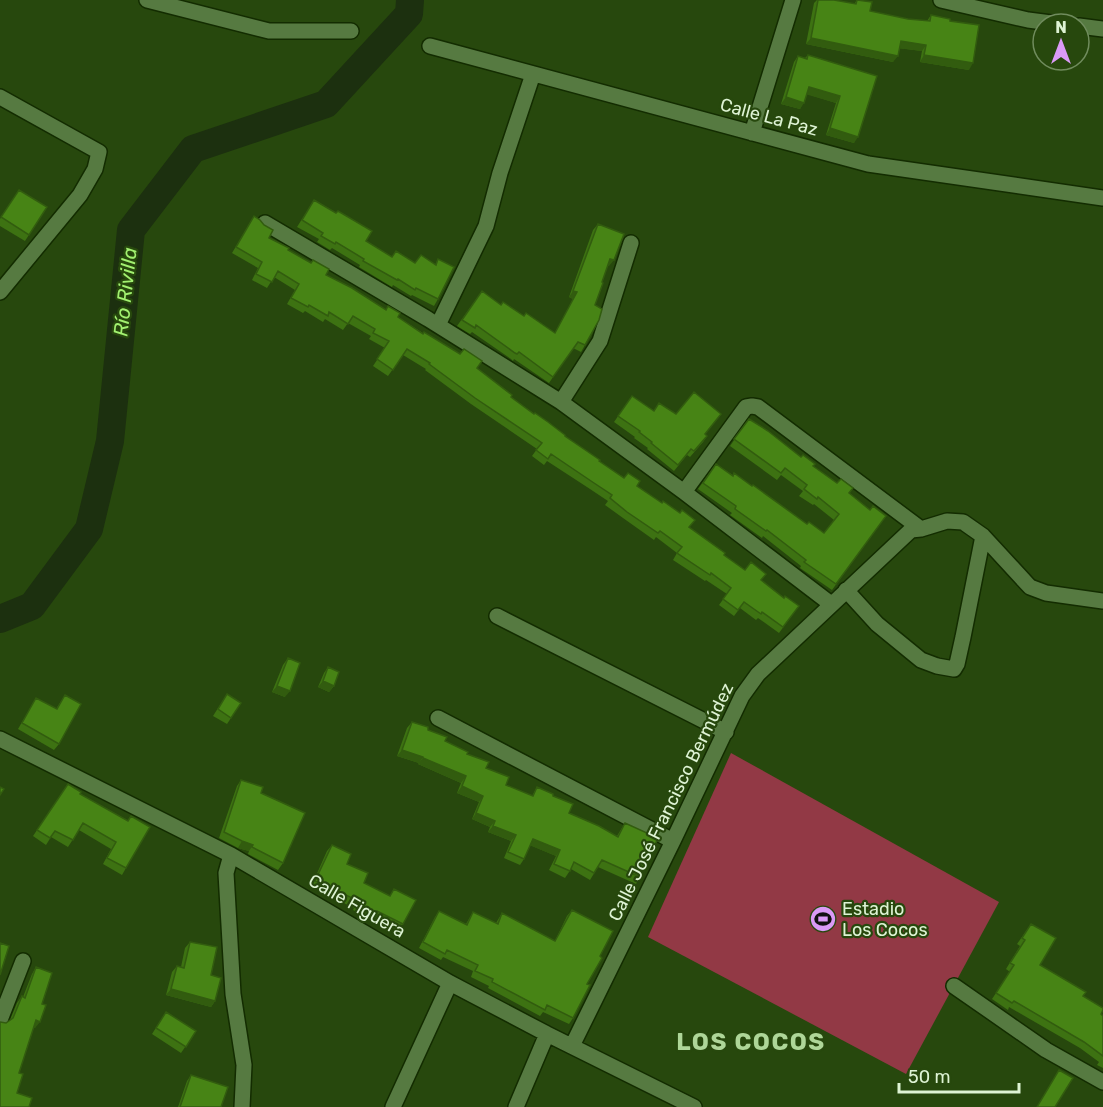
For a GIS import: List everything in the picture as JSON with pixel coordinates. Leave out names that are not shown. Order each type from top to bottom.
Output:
[{"type":"street","points":[[147,0],[269,32],[351,32]]},
{"type":"street","points":[[752,133],[793,0]]},
{"type":"street","points":[[941,0],[1031,20]]},
{"type":"street","name":"Calle La Paz","points":[[430,46],[868,164],[1103,198]]},
{"type":"street","points":[[438,325],[486,226],[500,173],[532,74]]},
{"type":"street","points":[[0,98],[99,152],[96,169],[80,195],[0,292]]},
{"type":"street","points":[[265,223],[438,325],[561,402],[831,604]]},
{"type":"street","points":[[561,402],[600,341],[631,243]]},
{"type":"street","points":[[684,492],[746,407],[752,406],[758,407],[921,529]]},
{"type":"street","name":"Calle José Francisco Bermúdez","points":[[572,1046],[742,696],[758,674],[911,530],[947,522],[963,522],[983,536],[1030,587],[1046,593],[1103,601]]},
{"type":"street","points":[[846,590],[877,624],[921,660],[954,669],[963,637],[983,536]]},
{"type":"street","points":[[497,616],[726,732]]},
{"type":"street","points":[[438,718],[673,841]]},
{"type":"street","name":"Calle Figuera","points":[[0,739],[231,855],[450,983],[694,1107]]},
{"type":"street","points":[[231,855],[226,873],[233,994],[244,1065],[242,1107]]},
{"type":"street","points":[[0,1020],[23,961]]},
{"type":"street","points":[[393,1107],[450,983]]},
{"type":"street","points":[[954,986],[1046,1050],[1103,1082]]},
{"type":"street","points":[[516,1107],[547,1034]]},
{"type":"shaded area","name":"Estadio Los Cocos","points":[[731,753],[999,902],[906,1074],[648,937]]},
{"type":"building","points":[[818,0],[856,4],[857,0],[872,2],[870,11],[930,21],[931,15],[950,19],[950,21],[979,25],[973,63],[924,55],[926,45],[901,41],[898,56],[811,38]]},
{"type":"building","points":[[808,55],[877,76],[858,137],[830,128],[840,96],[809,87],[804,103],[786,97],[798,56],[807,59]]},
{"type":"building","points":[[19,190],[47,207],[29,235],[1,217]]},
{"type":"building","points":[[314,200],[372,231],[366,241],[392,257],[396,251],[415,263],[421,255],[436,265],[438,259],[454,267],[438,299],[416,288],[415,290],[363,261],[364,259],[336,242],[335,244],[321,236],[323,233],[302,220]]},
{"type":"building","points":[[254,216],[273,230],[269,238],[311,263],[313,260],[329,269],[326,275],[352,288],[386,310],[388,306],[400,313],[398,317],[423,334],[424,332],[460,354],[464,349],[482,361],[477,368],[512,395],[511,397],[624,478],[628,473],[640,481],[637,486],[680,513],[682,510],[695,520],[689,527],[745,570],[751,562],[766,574],[761,580],[784,598],[785,596],[799,606],[783,627],[744,602],[738,610],[723,599],[731,588],[677,553],[682,547],[627,512],[610,498],[612,495],[551,454],[548,459],[536,450],[542,443],[475,398],[430,363],[407,349],[393,370],[377,359],[389,341],[373,333],[375,329],[353,316],[348,324],[329,312],[328,316],[291,298],[299,284],[278,271],[272,282],[256,274],[262,262],[236,247]]},
{"type":"building","points":[[598,224],[624,234],[614,260],[610,259],[595,305],[602,309],[599,320],[585,345],[578,342],[553,377],[476,325],[475,328],[462,320],[482,291],[501,305],[503,302],[524,316],[526,313],[555,333],[577,292],[573,291]]},
{"type":"building","points":[[694,392],[721,414],[705,434],[707,436],[694,451],[691,449],[678,465],[640,431],[618,416],[632,396],[654,411],[659,403],[676,414]]},
{"type":"building","points":[[749,419],[801,457],[803,455],[815,464],[813,466],[837,483],[841,479],[853,488],[849,493],[870,510],[873,506],[886,516],[836,584],[804,562],[806,560],[703,483],[716,464],[733,476],[734,473],[753,485],[807,524],[809,522],[824,533],[839,514],[804,489],[807,485],[785,468],[781,473],[734,439]]},
{"type":"building","points":[[288,658],[300,663],[290,691],[277,686]]},
{"type":"building","points":[[328,667],[339,672],[334,686],[323,681]]},
{"type":"building","points":[[227,694],[241,703],[231,718],[218,709]]},
{"type":"building","points":[[65,695],[81,704],[59,744],[22,723],[36,698],[57,709]]},
{"type":"building","points":[[412,722],[447,737],[445,741],[468,752],[467,754],[489,762],[486,768],[509,777],[506,785],[533,796],[537,787],[553,794],[573,804],[569,813],[618,837],[625,823],[658,838],[640,877],[602,860],[594,873],[574,862],[570,871],[554,864],[560,850],[533,839],[524,859],[508,852],[516,835],[493,826],[495,821],[476,813],[483,796],[462,786],[466,776],[402,750]]},
{"type":"building","points":[[241,780],[263,787],[261,793],[305,813],[283,863],[252,847],[253,845],[224,832]]},
{"type":"building","points":[[68,784],[81,792],[80,794],[128,821],[131,816],[150,827],[126,868],[107,858],[116,842],[83,823],[73,840],[55,831],[50,838],[37,830]]},
{"type":"building","points":[[332,845],[351,854],[347,864],[368,873],[364,883],[390,896],[394,889],[416,900],[403,924],[377,911],[376,913],[358,903],[359,901],[315,881]]},
{"type":"building","points":[[572,910],[613,931],[573,1018],[547,1005],[545,1010],[475,971],[478,965],[447,950],[445,954],[423,942],[439,911],[467,925],[473,912],[498,924],[502,913],[555,941]]},
{"type":"building","points":[[1031,924],[1056,938],[1040,965],[1086,992],[1083,996],[1103,1008],[1101,1014],[1103,1016],[1103,1056],[1084,1042],[996,993],[1014,965],[1010,963],[1025,940],[1022,938]]},
{"type":"building","points":[[190,942],[217,947],[211,975],[221,978],[215,1001],[171,989],[177,966],[184,968]]},
{"type":"building","points":[[0,943],[9,946],[0,975]]},
{"type":"building","points":[[36,967],[52,973],[42,1004],[46,1005],[40,1022],[36,1020],[19,1073],[23,1074],[17,1093],[32,1098],[29,1107],[0,1107],[0,1022],[6,1023],[13,1018],[22,996],[25,998]]},
{"type":"building","points":[[166,1012],[196,1031],[186,1047],[156,1028]]},
{"type":"building","points":[[1059,1070],[1073,1078],[1055,1107],[1037,1107]]},
{"type":"building","points":[[191,1075],[228,1087],[221,1107],[180,1107]]},
{"type":"waterway","name":"Río Rivilla","points":[[0,619],[32,606],[89,529],[110,441],[131,230],[193,149],[326,104],[409,14],[410,0]]},
{"type":"place","name":"Estadio Los Cocos","points":[[823,919]]},
{"type":"district","name":"LOS COCOS","points":[[751,1042]]}]
